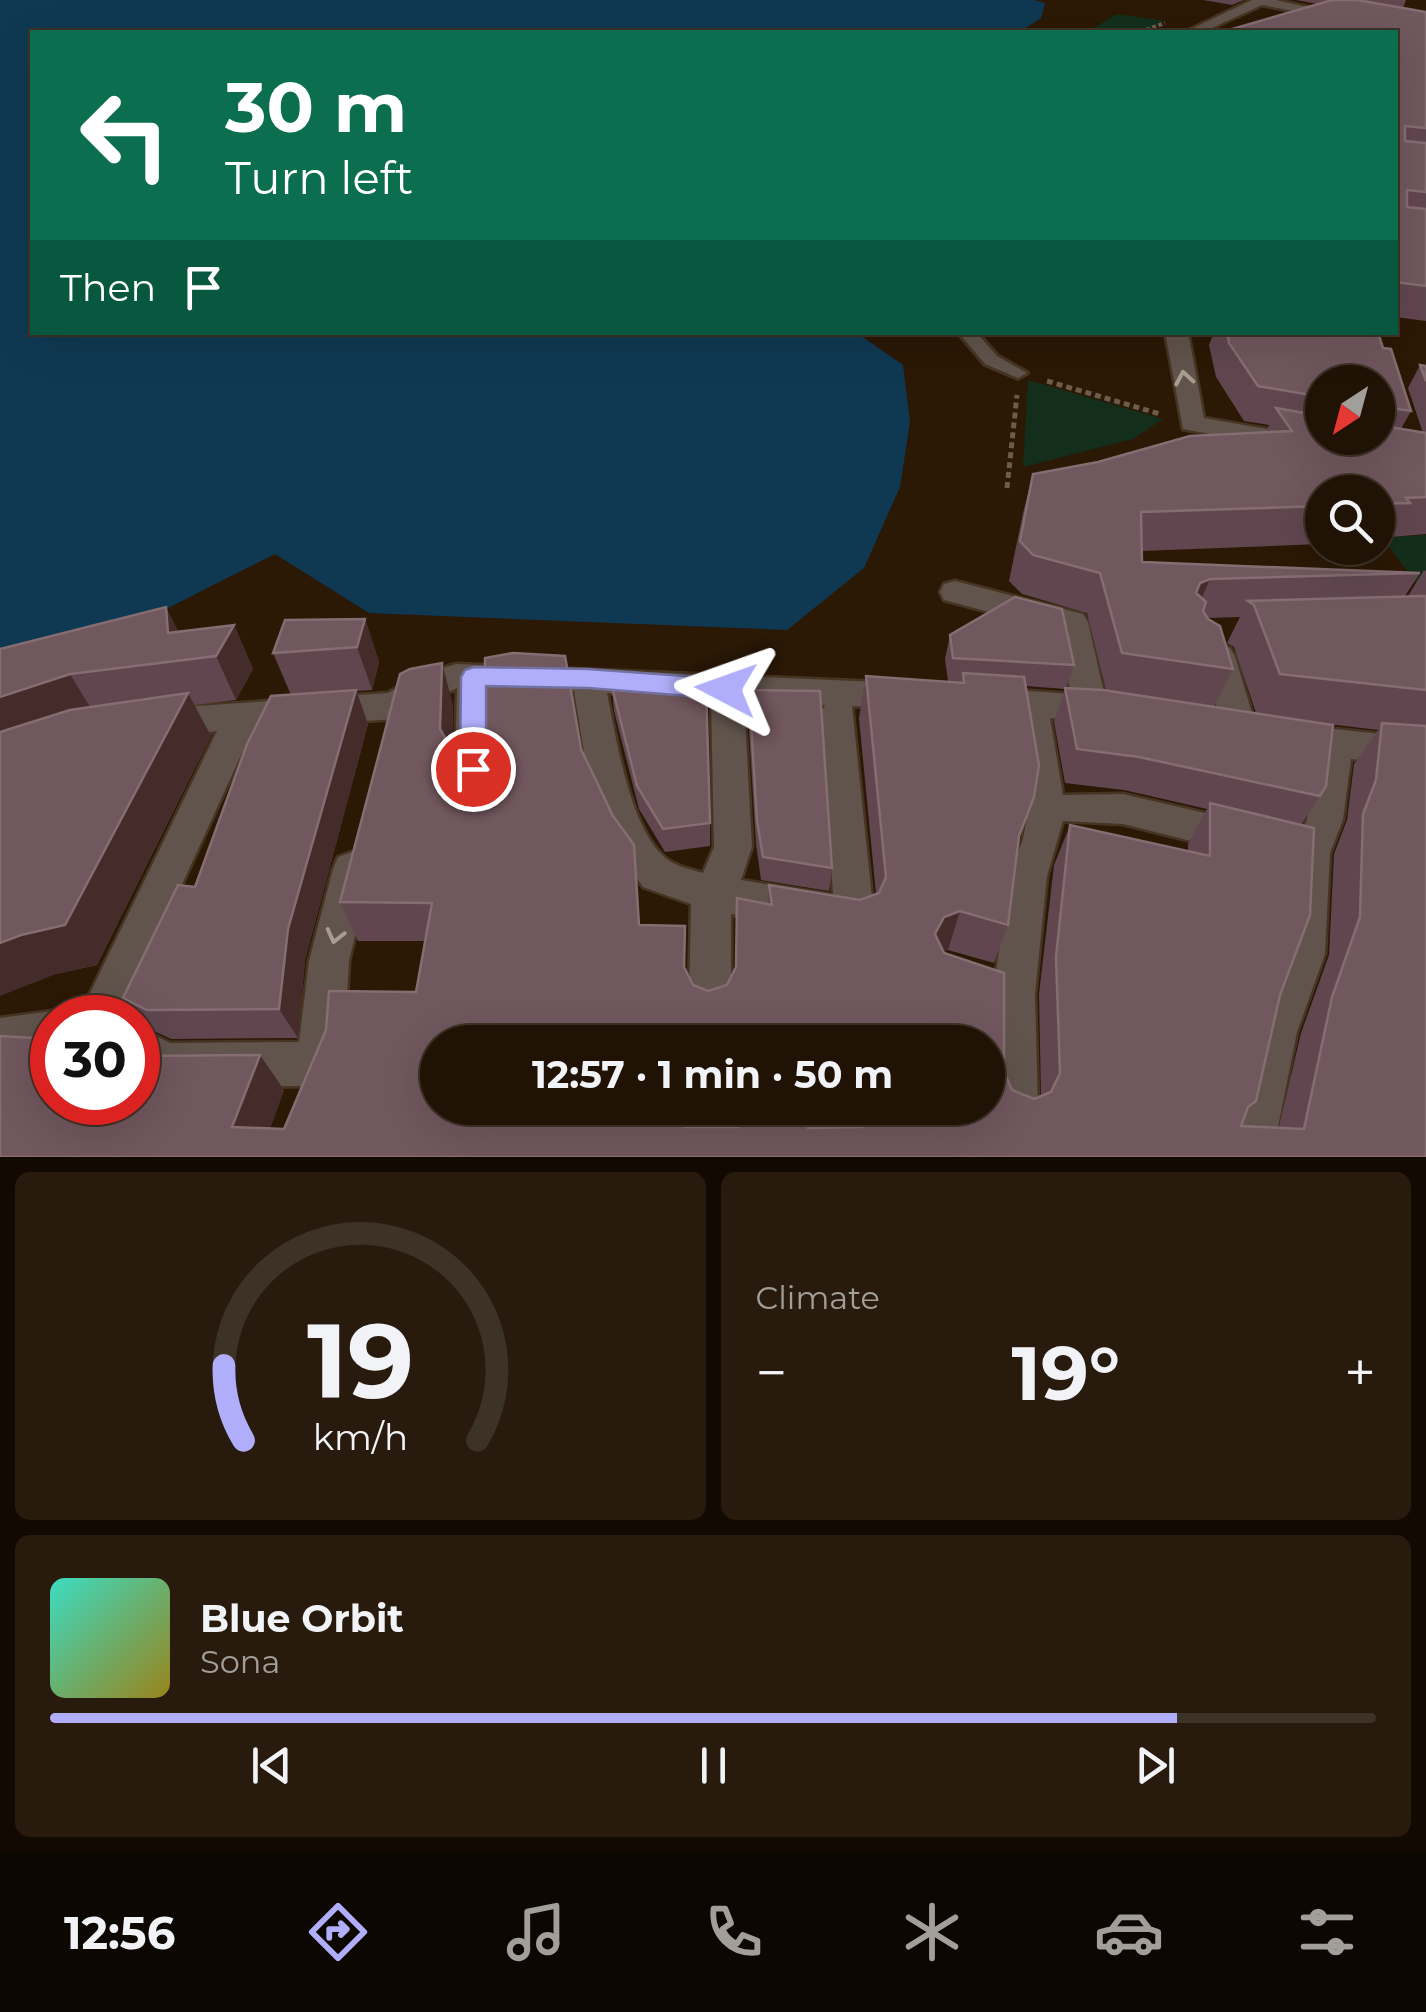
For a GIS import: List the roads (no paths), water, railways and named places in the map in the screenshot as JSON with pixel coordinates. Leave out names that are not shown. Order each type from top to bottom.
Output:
[{"type":"street","points":[[1197,30],[1246,10],[1260,0],[1352,18]]},
{"type":"street","points":[[1177,335],[1192,424],[1302,443]]},
{"type":"street","points":[[955,592],[1072,622],[1090,707]]},
{"type":"street","points":[[1209,637],[1219,656],[1240,730]]},
{"type":"street","points":[[125,730],[196,718],[389,724],[432,684],[456,676],[588,679],[837,702],[950,698],[1128,713]]},
{"type":"street","points":[[473,769],[474,677]]},
{"type":"street","points":[[588,679],[608,789],[634,843],[657,875],[711,892],[854,917],[837,702]]},
{"type":"street","points":[[710,1004],[711,892],[728,868],[733,846],[726,689]]},
{"type":"street","points":[[1015,1106],[998,988],[1028,876],[1042,840],[1046,806],[1030,703]]},
{"type":"street","points":[[111,995],[241,717]]},
{"type":"street","points":[[1203,724],[1335,745],[1426,753]]},
{"type":"street","points":[[1238,1157],[1250,1152],[1276,1032],[1305,954],[1311,854],[1325,820],[1335,745]]},
{"type":"street","points":[[1071,808],[1123,809],[1311,854]]},
{"type":"street","points":[[303,1110],[321,1064],[329,961],[362,834]]},
{"type":"street","points":[[160,1062],[166,1065],[321,1064]]},
{"type":"street","points":[[828,1125],[828,1157]]},
{"type":"lane","points":[[969,335],[991,360],[1018,373]]},
{"type":"water","points":[[0,0],[1045,3],[1041,18],[1023,30],[30,30],[30,335],[860,335],[903,365],[910,422],[900,487],[864,568],[787,630],[369,613],[275,554],[160,612],[0,653]]}]
